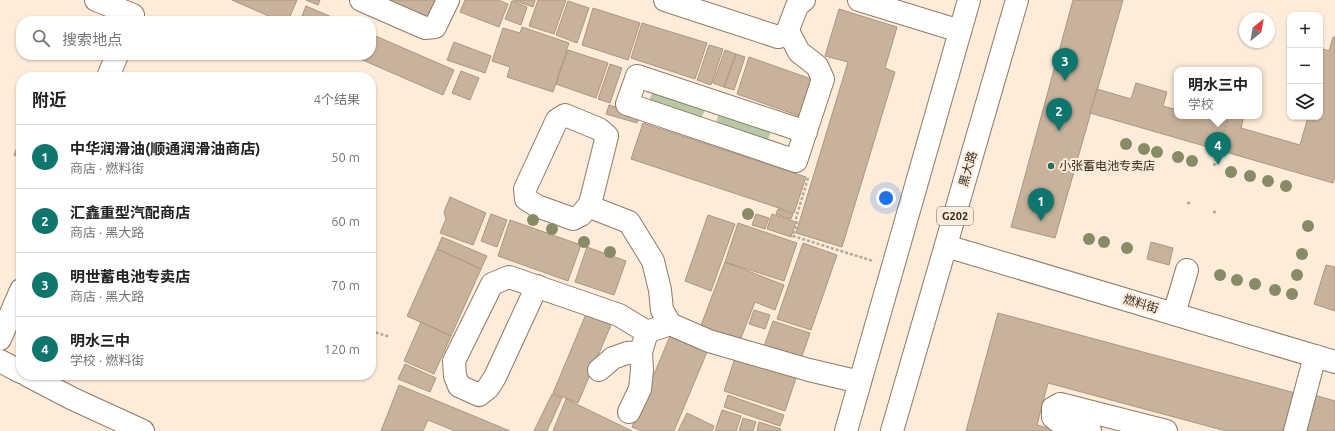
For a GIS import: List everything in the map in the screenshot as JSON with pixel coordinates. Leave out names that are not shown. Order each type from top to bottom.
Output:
[{"type":"main road","points":[[96,0],[135,12]]},
{"type":"main road","points":[[361,0],[425,28],[435,27],[448,0]]},
{"type":"main road","points":[[665,0],[778,38],[786,36],[797,6],[804,0]]},
{"type":"main road","points":[[860,0],[960,31]]},
{"type":"main road","points":[[846,431],[968,0]]},
{"type":"main road","name":"黑大路","points":[[892,431],[1017,0]]},
{"type":"main road","points":[[788,31],[799,52],[817,66],[823,79],[806,132],[796,161],[627,104],[638,76],[806,132]]},
{"type":"main road","points":[[110,72],[115,60]]},
{"type":"main road","points":[[565,115],[599,129],[608,136],[590,204],[581,215],[573,219],[537,206],[526,199],[525,189],[557,120],[565,115]]},
{"type":"main road","points":[[590,204],[598,210],[629,222],[654,261],[660,290],[662,310],[670,324],[710,341],[809,370],[860,382]]},
{"type":"main road","name":"燃料街","points":[[946,246],[1325,359]]},
{"type":"main road","points":[[1174,314],[1188,270]]},
{"type":"main road","points":[[537,286],[495,377],[488,388],[478,395],[459,386],[455,376],[454,361],[492,284],[509,277],[537,286],[619,314],[644,342],[640,388],[629,412]]},
{"type":"main road","points":[[0,339],[16,302]]},
{"type":"main road","points":[[599,370],[613,358],[627,353],[670,324]]},
{"type":"main road","points":[[1295,431],[1325,359]]},
{"type":"main road","points":[[0,361],[16,369]]},
{"type":"main road","points":[[36,380],[72,399],[142,431]]},
{"type":"main road","points":[[1090,431],[1062,424],[1053,417],[1053,408],[1060,404],[1166,431]]},
{"type":"path","points":[[1214,166],[1227,119]]},
{"type":"path","points":[[796,161],[806,167],[808,177],[796,218],[797,221],[793,236],[892,268]]},
{"type":"path","points":[[376,333],[390,337]]},
{"type":"green space","points":[[653,91],[705,109],[701,120],[649,101]]},
{"type":"green space","points":[[719,113],[771,131],[767,142],[716,123]]},
{"type":"building","points":[[232,0],[297,0],[290,16],[269,16]]},
{"type":"building","points":[[306,0],[320,0],[318,5]]},
{"type":"building","points":[[375,0],[437,0],[429,22]]},
{"type":"building","points":[[465,0],[498,0],[508,4],[499,27],[460,12]]},
{"type":"building","points":[[513,0],[535,0],[533,7]]},
{"type":"building","points":[[538,0],[566,0],[554,34],[529,26]]},
{"type":"building","points":[[1073,0],[1123,0],[1055,238],[1011,227]]},
{"type":"building","points":[[512,1],[527,7],[521,25],[505,19]]},
{"type":"building","points":[[568,1],[589,8],[577,43],[556,35]]},
{"type":"building","points":[[306,6],[329,16],[302,16]]},
{"type":"building","points":[[593,8],[640,23],[628,60],[582,45]]},
{"type":"building","points":[[839,9],[897,27],[885,68],[895,72],[842,247],[796,233],[848,62],[825,56]]},
{"type":"building","points":[[642,23],[707,43],[695,79],[631,58]]},
{"type":"building","points":[[522,27],[569,43],[553,92],[507,77],[510,67],[492,61],[503,28],[520,33]]},
{"type":"building","points":[[376,36],[454,70],[443,95],[362,60],[376,60]]},
{"type":"building","points":[[1333,37],[1335,37],[1335,175],[1333,183],[1090,113],[1097,89],[1131,99],[1136,83],[1167,92],[1163,106],[1174,109],[1174,119],[1207,119],[1217,122],[1218,119],[1243,119],[1241,128],[1300,145],[1307,120],[1323,120],[1323,49],[1329,51]]},
{"type":"building","points":[[454,42],[491,56],[485,73],[447,60]]},
{"type":"building","points":[[709,45],[723,49],[711,85],[697,80]]},
{"type":"building","points":[[568,50],[608,63],[596,98],[556,84]]},
{"type":"building","points":[[725,50],[736,54],[724,87],[713,83]]},
{"type":"building","points":[[736,54],[745,57],[734,90],[724,87]]},
{"type":"building","points":[[749,57],[814,80],[802,117],[737,94]]},
{"type":"building","points":[[610,64],[622,68],[610,103],[598,99]]},
{"type":"building","points":[[461,71],[479,78],[470,100],[452,93]]},
{"type":"building","points":[[609,105],[639,114],[637,123],[606,114]]},
{"type":"building","points":[[643,123],[806,177],[794,213],[631,159]]},
{"type":"building","points":[[450,197],[486,213],[473,245],[440,233],[446,219],[444,212]]},
{"type":"building","points":[[778,209],[793,214],[791,219],[776,214]]},
{"type":"building","points":[[491,214],[507,220],[497,247],[481,241]]},
{"type":"building","points":[[756,214],[769,218],[765,229],[752,225]]},
{"type":"building","points":[[772,214],[796,222],[791,237],[767,229]]},
{"type":"building","points":[[708,215],[735,224],[711,291],[685,281]]},
{"type":"building","points":[[510,220],[581,245],[568,281],[498,256]]},
{"type":"building","points":[[738,223],[797,243],[784,281],[725,262]]},
{"type":"building","points":[[442,237],[487,256],[481,269],[437,249]]},
{"type":"building","points":[[1151,242],[1173,248],[1169,265],[1147,259]]},
{"type":"building","points":[[803,243],[837,255],[811,330],[777,319]]},
{"type":"building","points":[[587,247],[626,261],[614,295],[575,282]]},
{"type":"building","points":[[437,249],[481,269],[451,336],[407,316]]},
{"type":"building","points":[[725,262],[784,285],[775,310],[755,302],[739,343],[700,328]]},
{"type":"building","points":[[1326,265],[1335,267],[1335,311],[1314,304]]},
{"type":"building","points":[[754,310],[770,315],[765,329],[749,324]]},
{"type":"building","points":[[998,313],[1299,394],[1289,431],[1226,431],[1048,383],[1037,425],[1059,431],[966,431]]},
{"type":"building","points":[[586,314],[611,325],[578,403],[553,393]]},
{"type":"building","points":[[773,321],[810,333],[800,362],[763,349]]},
{"type":"building","points":[[421,322],[451,336],[434,374],[404,361]]},
{"type":"building","points":[[670,336],[707,352],[674,431],[641,431],[632,427]]},
{"type":"building","points":[[736,355],[797,375],[785,411],[724,391]]},
{"type":"building","points":[[405,364],[436,378],[430,392],[398,379]]},
{"type":"building","points":[[399,385],[510,431],[455,431],[428,420],[423,431],[381,431]]},
{"type":"building","points":[[552,394],[562,398],[547,431],[534,431]]},
{"type":"building","points":[[1311,394],[1335,401],[1335,431],[1301,431]]},
{"type":"building","points":[[728,395],[784,415],[780,426],[724,407]]},
{"type":"building","points":[[566,399],[632,431],[553,431]]},
{"type":"building","points":[[722,410],[741,416],[736,431],[715,431]]},
{"type":"building","points":[[687,413],[714,426],[712,431],[678,431]]},
{"type":"building","points":[[743,418],[756,422],[753,431],[739,431]]},
{"type":"building","points":[[759,422],[781,429],[780,431],[757,431]]},
{"type":"place","name":"明世蓄电池专卖店","points":[[1065,81]]},
{"type":"place","name":"汇鑫重型汽配商店","points":[[1059,131]]},
{"type":"place","name":"明水三中","points":[[1218,165]]},
{"type":"place","name":"小张蓄电池专卖店","points":[[1051,166]]},
{"type":"place","name":"中华润滑油(顺通润滑油商店)","points":[[1041,221]]}]
